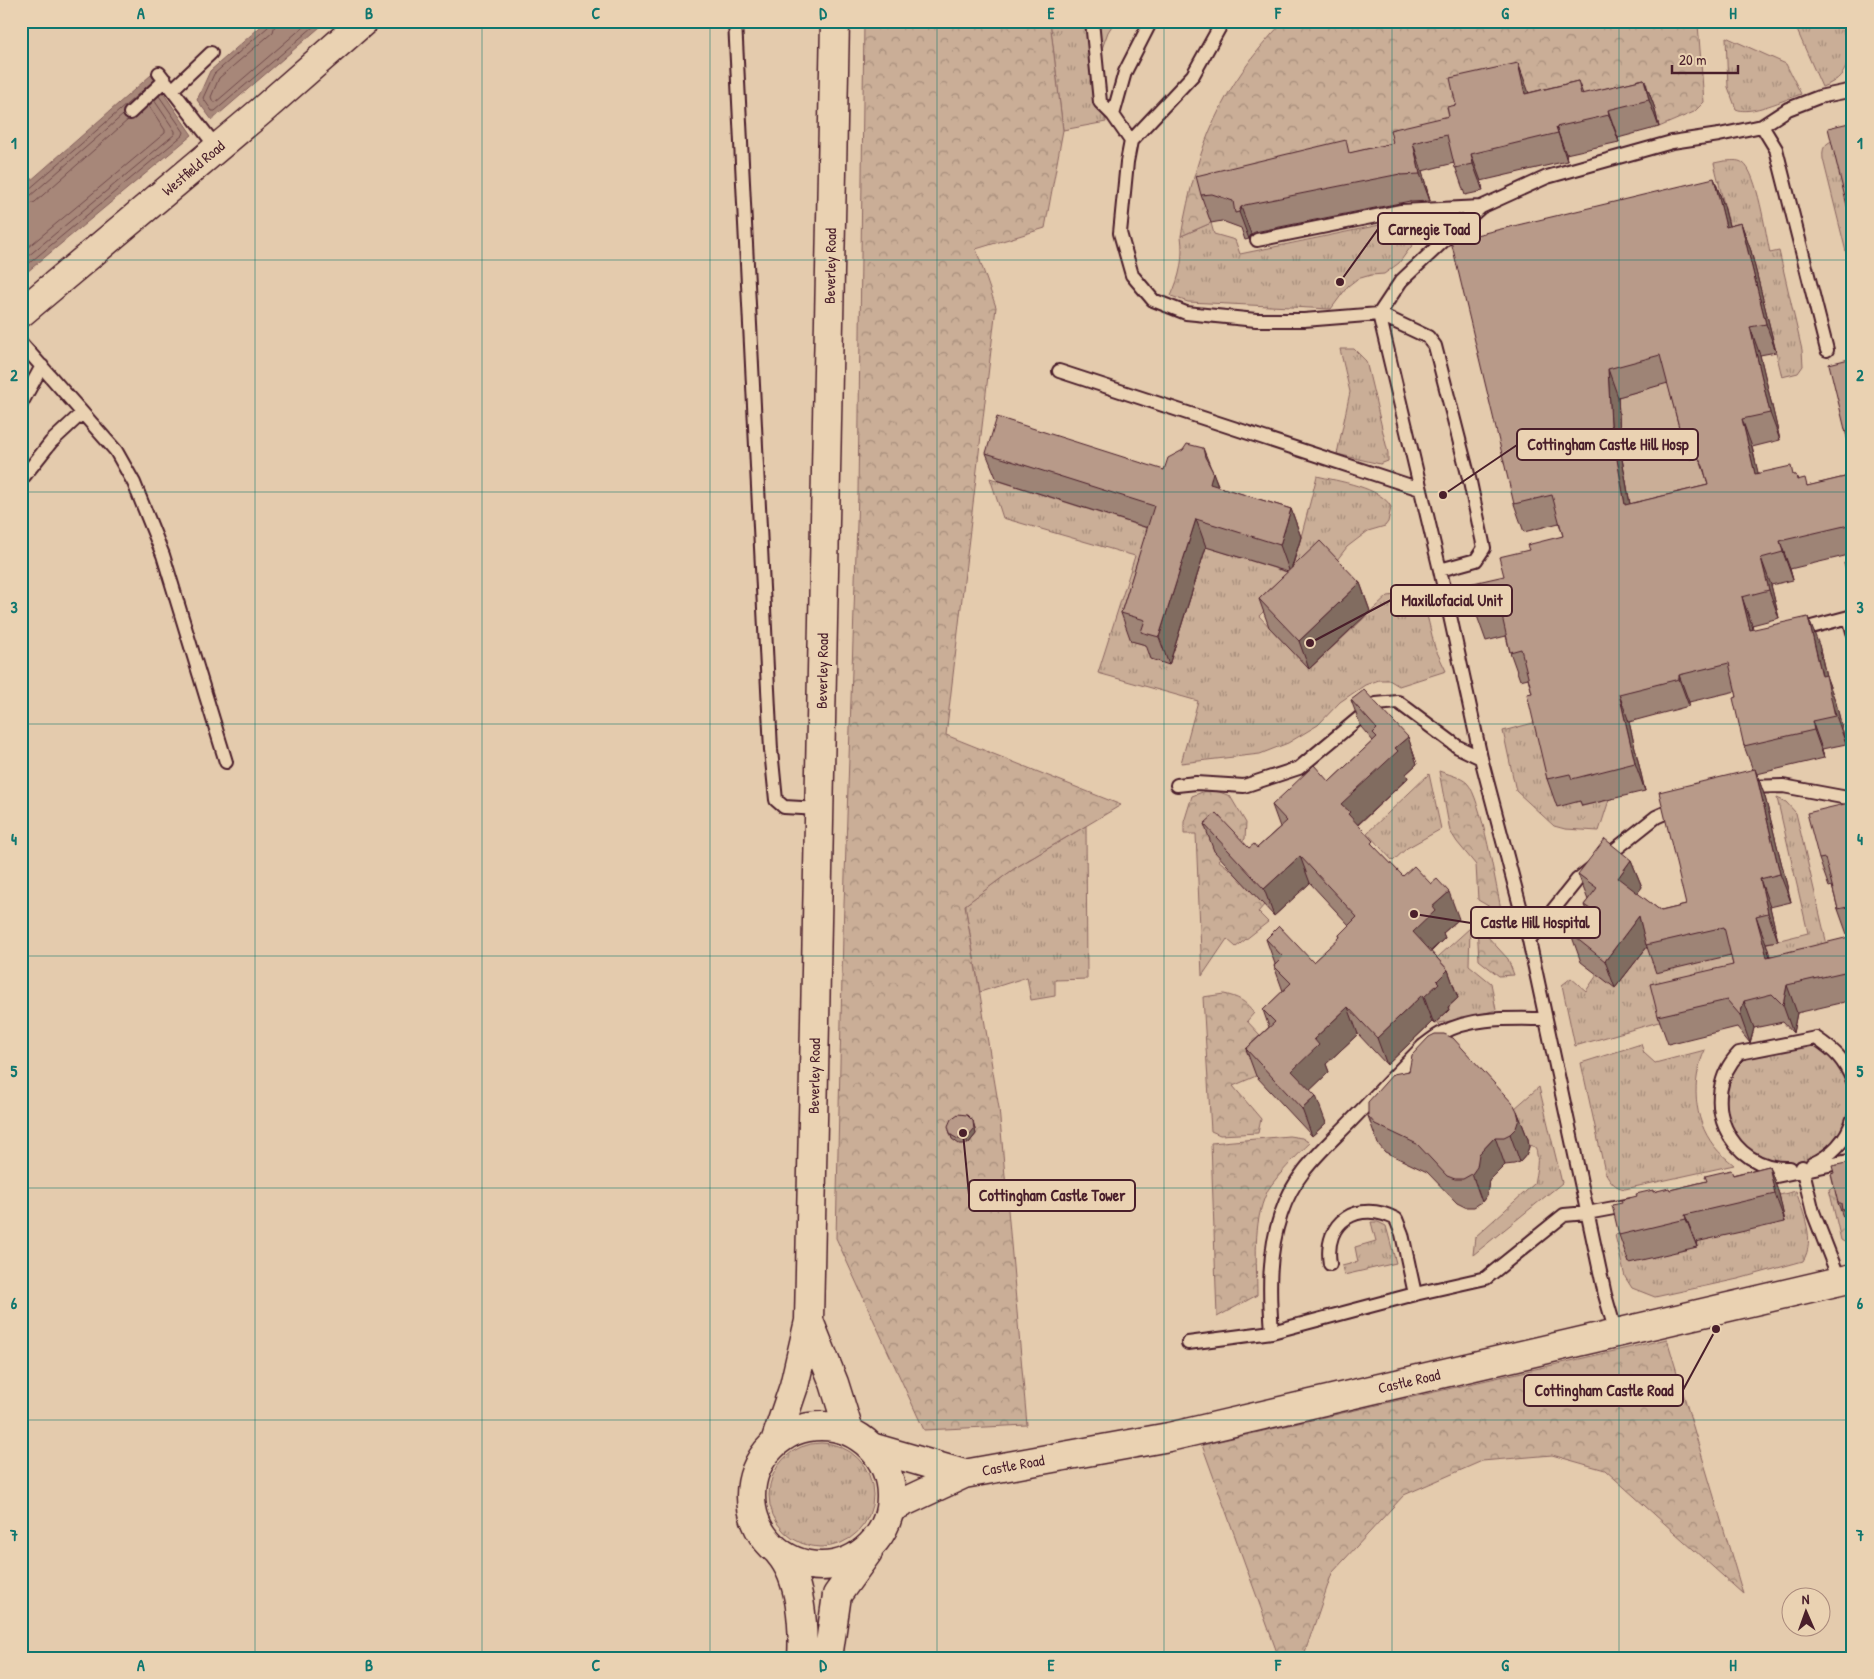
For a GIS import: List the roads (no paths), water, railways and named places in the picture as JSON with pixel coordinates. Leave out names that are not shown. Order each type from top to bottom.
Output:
[{"type":"main road","name":"Westfield Road","points":[[21,313],[364,21]]},
{"type":"main road","name":"Beverley Road","points":[[775,1442],[794,1386],[809,1321],[835,21]]},
{"type":"main road","name":"Castle Road","points":[[891,1508],[964,1474],[1169,1437],[1846,1279]]},
{"type":"main road","name":"Beverley Road","points":[[809,1321],[834,1383],[849,1431]]},
{"type":"main road","points":[[802,1658],[803,1640],[799,1597],[787,1562],[764,1538],[754,1519],[750,1498],[753,1477],[762,1458],[775,1442],[792,1431],[811,1426],[830,1426],[849,1431],[862,1438],[874,1448],[886,1466],[892,1486],[891,1508],[885,1527],[837,1595],[828,1658]]},
{"type":"main road","name":"Castle Road","points":[[874,1448],[964,1474]]},
{"type":"main road","points":[[780,1553],[797,1562],[824,1566],[838,1564],[857,1557],[873,1544]]},
{"type":"lane","points":[[735,21],[774,792],[776,800],[784,807],[819,809]]},
{"type":"lane","points":[[1092,21],[1100,102],[1113,115],[1131,141]]},
{"type":"lane","points":[[1113,115],[1125,72],[1151,21]]},
{"type":"lane","points":[[1223,21],[1193,75],[1131,141],[1120,233],[1132,275],[1153,300],[1186,313],[1256,320],[1304,320],[1379,314],[1428,337],[1435,346],[1470,482],[1484,548],[1476,560],[1440,570]]},
{"type":"lane","points":[[130,113],[166,81],[211,53]]},
{"type":"lane","points":[[166,81],[217,148]]},
{"type":"lane","points":[[1616,1333],[1605,1296],[1529,940],[1482,758],[1440,570],[1379,314],[1401,281],[1481,207],[1547,177],[1672,142],[1720,135],[1762,126],[1788,109],[1819,97],[1853,90]]},
{"type":"lane","points":[[1762,126],[1776,149],[1827,350]]},
{"type":"lane","points":[[1257,240],[1401,211],[1481,207]]},
{"type":"lane","points":[[21,343],[116,451],[134,482],[163,555],[226,762]]},
{"type":"lane","points":[[21,404],[42,366]]},
{"type":"lane","points":[[1059,371],[1420,489]]},
{"type":"lane","points":[[21,480],[51,442],[82,413]]},
{"type":"lane","points":[[1788,633],[1849,617],[1853,632]]},
{"type":"lane","points":[[1177,785],[1196,783],[1244,786],[1299,768],[1376,704],[1398,702],[1458,747],[1482,758]]},
{"type":"lane","points":[[1734,789],[1742,787],[1783,786],[1853,799]]},
{"type":"lane","points":[[1529,940],[1577,880],[1606,855],[1656,816],[1693,801]]},
{"type":"lane","points":[[1272,1332],[1270,1266],[1274,1239],[1281,1213],[1304,1169],[1423,1046],[1442,1033],[1485,1020],[1546,1019]]},
{"type":"lane","points":[[1853,1081],[1847,1066],[1834,1050],[1816,1038],[1739,1053],[1732,1060],[1722,1081],[1719,1104],[1724,1127],[1737,1147],[1756,1162],[1779,1168],[1803,1169],[1822,1160],[1839,1146],[1853,1119]]},
{"type":"lane","points":[[1747,1182],[1853,1160]]},
{"type":"lane","points":[[1803,1169],[1813,1212],[1846,1279]]},
{"type":"lane","points":[[1188,1344],[1272,1332],[1415,1294],[1486,1278],[1564,1215],[1588,1213],[1644,1202]]},
{"type":"lane","points":[[1330,1264],[1328,1254],[1330,1238],[1337,1224],[1350,1216],[1364,1212],[1383,1213],[1396,1220],[1402,1234],[1415,1294]]},
{"type":"water","points":[[267,21],[327,21],[212,120],[197,100],[210,71]]},
{"type":"water","points":[[151,75],[192,135],[21,277],[21,189]]},
{"type":"place","name":"Carnegie Toad","points":[[1340,282]]},
{"type":"place","name":"Cottingham Castle Hill Hosp","points":[[1443,495]]},
{"type":"place","name":"Maxillofacial Unit","points":[[1310,643]]},
{"type":"place","name":"Castle Hill Hospital","points":[[1414,914]]},
{"type":"place","name":"Cottingham Castle Tower","points":[[963,1133]]},
{"type":"place","name":"Cottingham Castle Road","points":[[1716,1329]]}]
